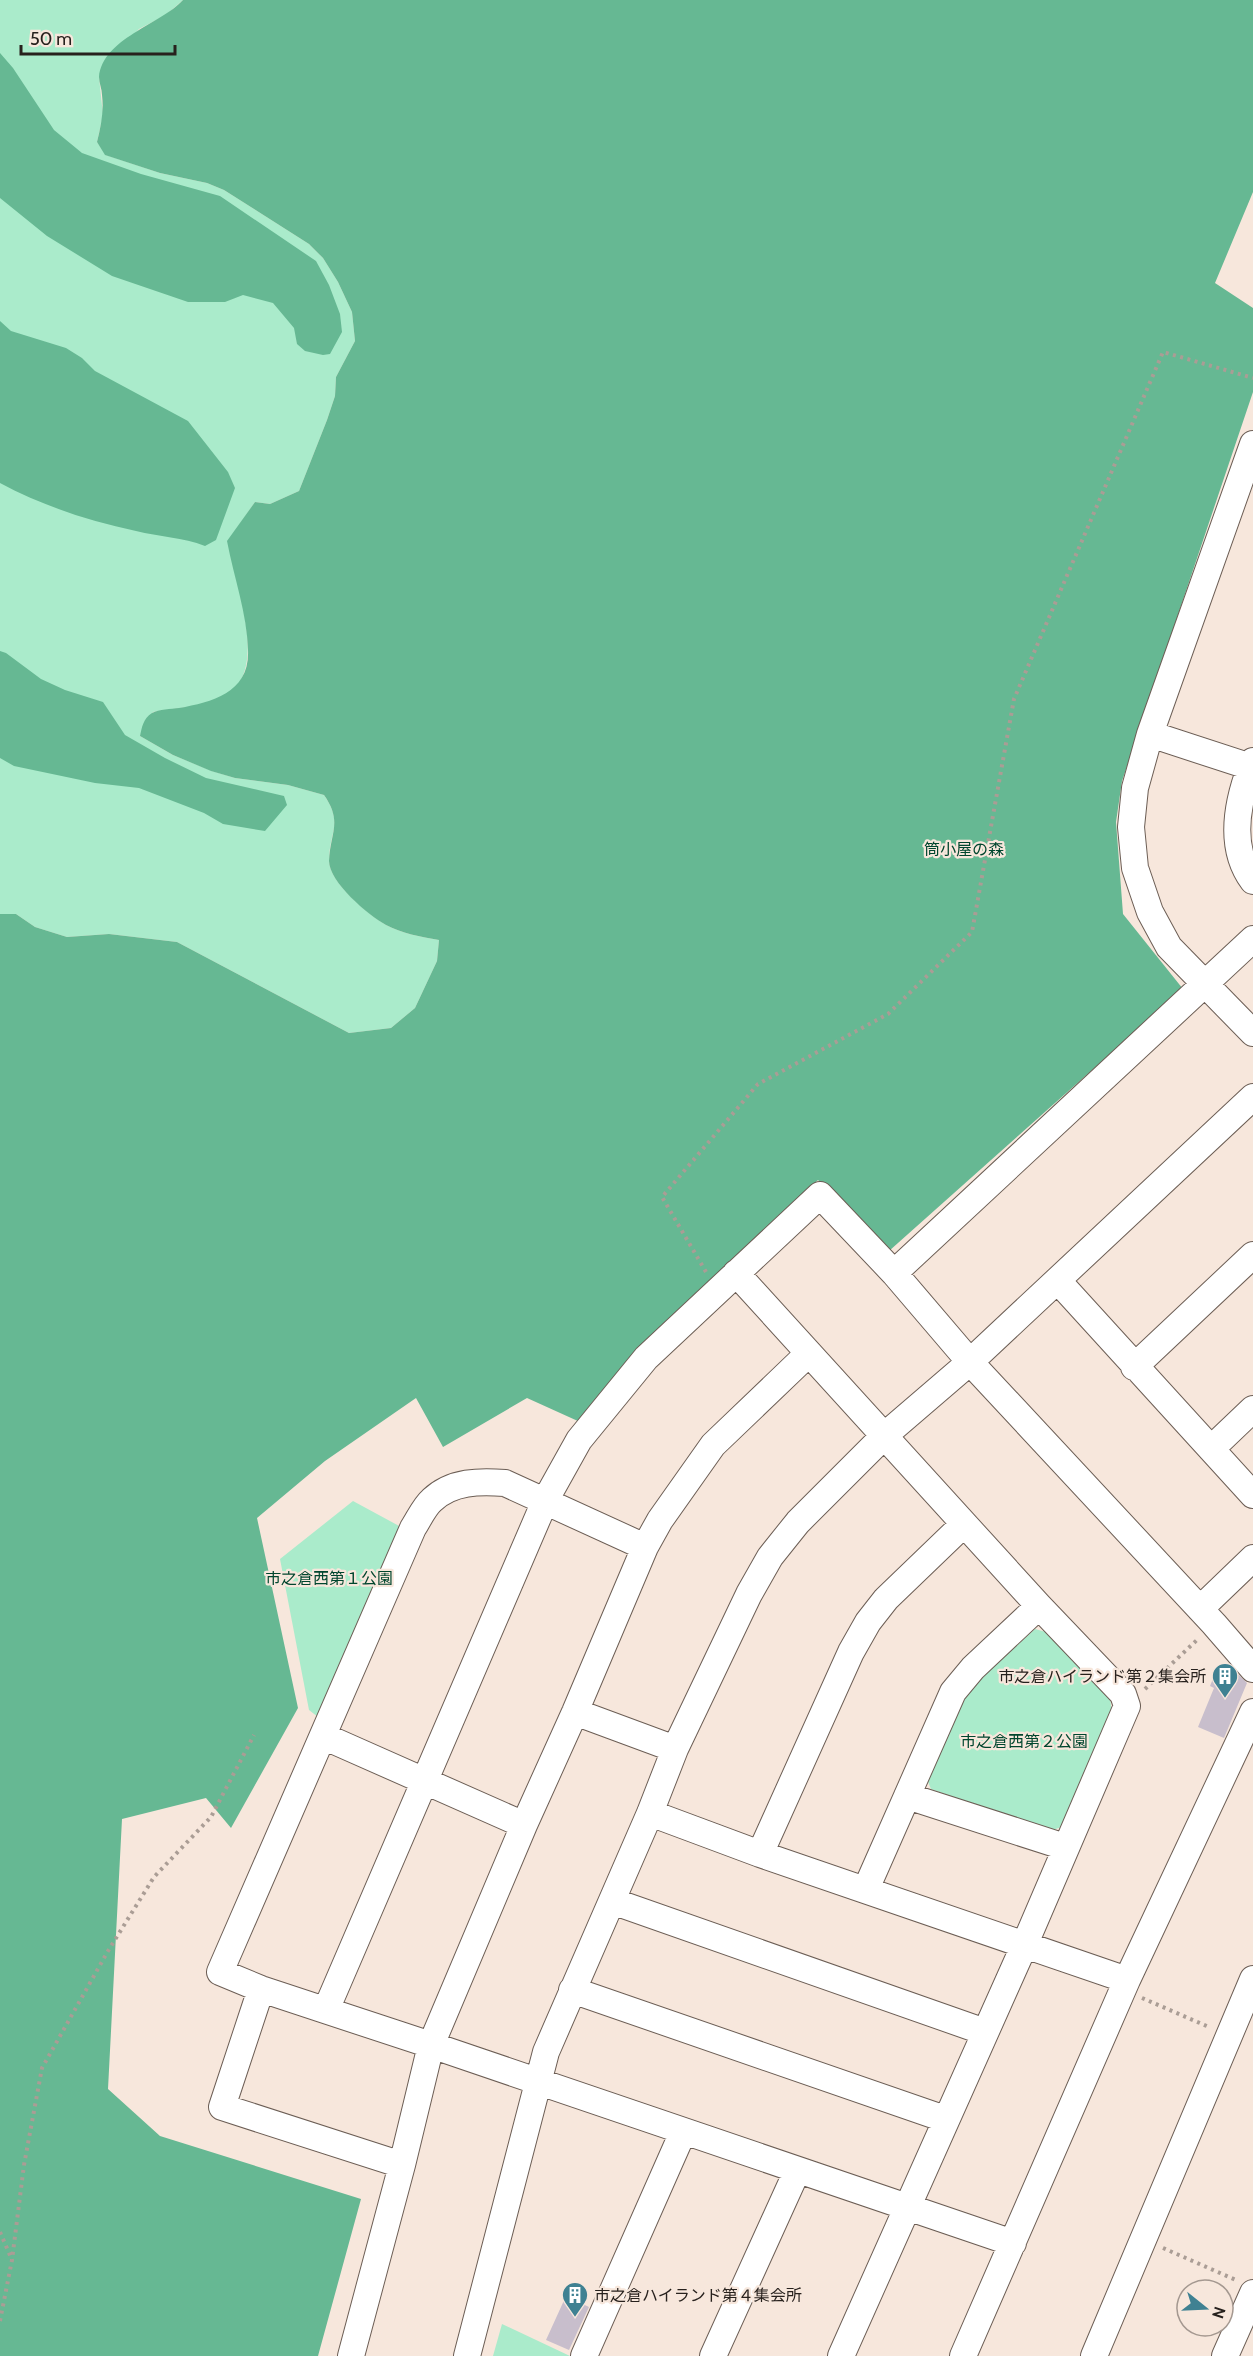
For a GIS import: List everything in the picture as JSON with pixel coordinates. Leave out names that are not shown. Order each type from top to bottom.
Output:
[{"type":"street","points":[[1253,444],[1150,734],[1135,788],[1131,827],[1136,868],[1150,912],[1169,947],[1253,1033]]},
{"type":"street","points":[[1150,734],[1252,764],[1237,816],[1236,833],[1241,856],[1253,881]]},
{"type":"street","points":[[894,1272],[1253,939]]},
{"type":"street","points":[[467,2356],[546,2052],[650,1813],[675,1749],[749,1594],[770,1557],[798,1522],[885,1435],[970,1362],[1253,1097]]},
{"type":"street","points":[[326,2010],[545,1501],[579,1440],[646,1358],[820,1195],[894,1272],[970,1362],[1253,1669]]},
{"type":"street","points":[[1134,1367],[1253,1255]]},
{"type":"street","points":[[736,1273],[1039,1606],[1123,1694],[1127,1706],[841,2356]]},
{"type":"street","points":[[1058,1281],[1253,1495]]},
{"type":"street","points":[[351,2356],[402,2165],[431,2045],[645,1547],[660,1520],[713,1445],[808,1354]]},
{"type":"street","points":[[1211,1449],[1253,1409]]},
{"type":"street","points":[[645,1547],[506,1484],[481,1481],[460,1484],[433,1499],[413,1528],[220,1972],[261,1989],[1013,2243]]},
{"type":"street","points":[[760,1854],[851,1652],[868,1622],[886,1599],[964,1524]]},
{"type":"street","points":[[1207,1617],[1253,1558]]},
{"type":"street","points":[[867,1889],[953,1692],[973,1668],[1039,1606]]},
{"type":"street","points":[[575,1712],[675,1749]]},
{"type":"street","points":[[963,2356],[1125,1985],[1253,1712]]},
{"type":"street","points":[[322,1736],[524,1825]]},
{"type":"street","points":[[907,1796],[1065,1847]]},
{"type":"street","points":[[650,1813],[760,1854],[867,1889],[1125,1985]]},
{"type":"street","points":[[612,1901],[985,2032]]},
{"type":"street","points":[[1094,2356],[1253,1979]]},
{"type":"street","points":[[261,1989],[222,2107],[402,2165]]},
{"type":"street","points":[[572,1990],[945,2119]]},
{"type":"street","points":[[584,2356],[683,2133]]},
{"type":"street","points":[[713,2356],[797,2171]]},
{"type":"street","points":[[1225,2356],[1247,2287]]},
{"type":"path","points":[[717,1291],[662,1197],[758,1084],[888,1014],[972,932],[1014,699],[1163,352],[1253,378]]},
{"type":"path","points":[[1127,1706],[1207,1617]]},
{"type":"path","points":[[0,2322],[12,2260],[24,2165],[42,2068],[108,1951],[154,1877],[210,1817],[254,1736]]},
{"type":"path","points":[[1125,1985],[1229,2036]]},
{"type":"path","points":[[0,2232],[12,2260]]},
{"type":"path","points":[[1144,2240],[1247,2287]]},
{"type":"green space","points":[[0,0],[183,0],[166,15],[139,29],[99,77],[103,115],[97,142],[106,155],[160,173],[207,183],[224,190],[309,244],[323,258],[338,282],[352,312],[355,341],[336,377],[335,396],[299,491],[270,504],[255,502],[228,541],[242,601],[248,647],[246,667],[239,684],[225,696],[208,703],[153,712],[140,736],[173,755],[212,771],[235,778],[288,785],[324,795],[330,805],[334,821],[329,861],[331,869],[343,888],[360,906],[386,925],[418,936],[439,940],[437,961],[415,1008],[391,1028],[349,1033],[177,942],[109,934],[67,937],[35,927],[16,914],[0,914]]},
{"type":"green space","name":"筒小屋の森","points":[[183,0],[1253,0],[1253,192],[1215,283],[1253,308],[1253,392],[1122,781],[1116,822],[1123,914],[1183,989],[889,1251],[818,1180],[681,1309],[580,1422],[527,1398],[443,1447],[416,1398],[325,1461],[257,1518],[298,1708],[231,1828],[206,1798],[122,1819],[108,2089],[160,2136],[361,2199],[318,2356],[0,2356],[0,914],[16,914],[35,927],[67,937],[109,934],[177,942],[349,1033],[391,1028],[415,1008],[437,961],[439,940],[418,936],[386,925],[360,906],[342,888],[335,878],[329,861],[334,820],[330,804],[324,795],[288,785],[235,778],[211,771],[173,755],[140,736],[142,726],[152,713],[192,706],[216,698],[236,685],[243,676],[247,664],[247,636],[227,541],[255,502],[270,504],[299,491],[335,396],[336,377],[355,341],[352,312],[338,282],[323,258],[309,244],[224,190],[207,183],[160,173],[105,155],[97,142],[103,101],[99,77],[103,64],[121,42],[173,9]]},
{"type":"green space","points":[[0,53],[13,68],[54,130],[82,153],[141,174],[220,196],[316,261],[329,285],[340,314],[342,332],[330,354],[323,355],[305,351],[297,344],[294,328],[273,303],[243,295],[225,302],[188,302],[112,276],[47,236],[0,198]]},
{"type":"green space","points":[[0,321],[11,331],[66,348],[82,358],[95,371],[188,421],[228,472],[235,488],[216,540],[205,546],[101,523],[50,506],[0,483]]},
{"type":"green space","points":[[0,651],[41,679],[65,690],[103,702],[125,735],[165,758],[206,778],[284,796],[287,805],[265,831],[223,824],[204,813],[139,788],[95,783],[14,766],[0,758]]},
{"type":"green space","name":"市之倉西第１公園","points":[[353,1501],[401,1527],[318,1717],[309,1710],[280,1559]]},
{"type":"green space","name":"市之倉西第２公園","points":[[1035,1629],[1046,1632],[1110,1698],[1113,1720],[1067,1825],[1050,1831],[931,1789],[926,1777],[969,1689]]},
{"type":"green space","points":[[502,2324],[570,2356],[493,2356]]},
{"type":"building","name":"市之倉ハイランド第２集会所","points":[[1218,1666],[1237,1673],[1247,1683],[1224,1738],[1198,1727],[1214,1688],[1210,1686]]},
{"type":"building","name":"市之倉ハイランド第４集会所","points":[[566,2296],[589,2307],[569,2350],[546,2340]]},
{"type":"place","name":"市之倉ハイランド第２集会所","points":[[1225,1699]]},
{"type":"place","name":"市之倉ハイランド第４集会所","points":[[575,2318]]}]
